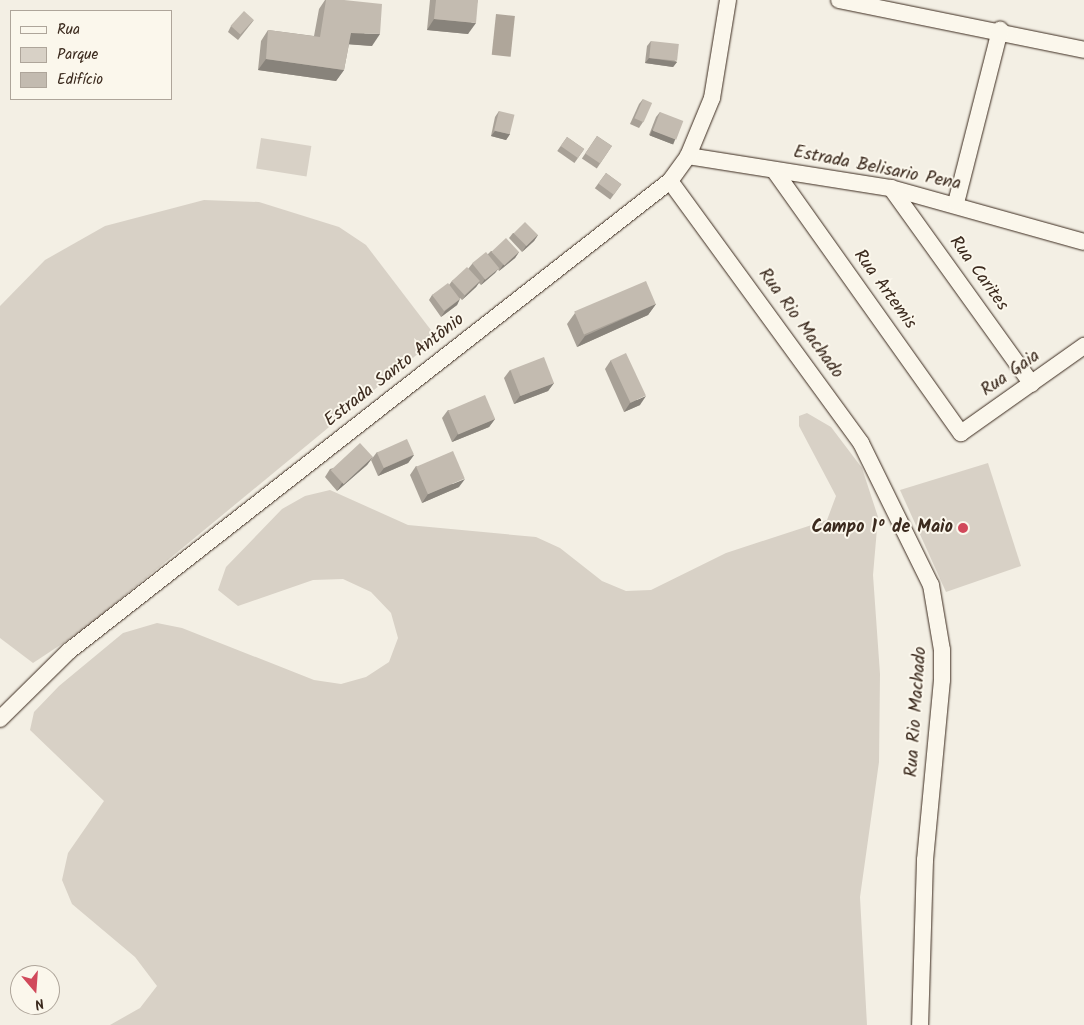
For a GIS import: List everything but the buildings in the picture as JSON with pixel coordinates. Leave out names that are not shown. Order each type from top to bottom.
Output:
[{"type":"street","name":"Estrada Santo Antônio","points":[[0,718],[69,651],[670,181],[688,156],[712,98],[728,0]]},
{"type":"street","points":[[839,0],[878,3],[1084,50]]},
{"type":"street","points":[[956,203],[1000,30]]},
{"type":"street","name":"Estrada Belisario Pena","points":[[688,156],[891,188],[956,203],[1084,242]]},
{"type":"street","name":"Rua Artemis","points":[[774,170],[961,433]]},
{"type":"street","name":"Rua Rio Machado","points":[[670,181],[861,443],[930,585],[942,660],[925,860],[920,1025]]},
{"type":"street","name":"Rua Carites","points":[[891,188],[1032,384]]},
{"type":"street","name":"Rua Gaia","points":[[961,433],[1084,346]]},
{"type":"green space","points":[[261,138],[311,146],[307,177],[256,169]]},
{"type":"green space","points":[[204,200],[259,202],[339,227],[366,245],[437,338],[83,630],[33,663],[0,638],[0,306],[45,260],[105,226]]},
{"type":"green space","points":[[807,413],[831,427],[862,468],[878,517],[873,575],[880,674],[879,762],[860,897],[867,1025],[110,1025],[140,1008],[157,986],[135,957],[72,904],[62,880],[68,853],[104,801],[30,730],[34,712],[59,686],[123,633],[157,623],[182,628],[314,680],[341,684],[366,677],[389,662],[398,638],[391,613],[371,592],[343,579],[313,580],[238,606],[218,590],[226,567],[282,509],[305,496],[330,490],[408,525],[536,537],[560,548],[602,581],[626,591],[651,590],[726,553],[827,520],[836,496],[799,426],[799,416]]},
{"type":"green space","name":"Campo 1º de Maio","points":[[988,463],[1021,566],[946,592],[900,490]]},
{"type":"shaded area","points":[[496,14],[515,16],[511,57],[492,55]]},
{"type":"place","name":"Campo 1º de Maio","points":[[963,528]]}]
